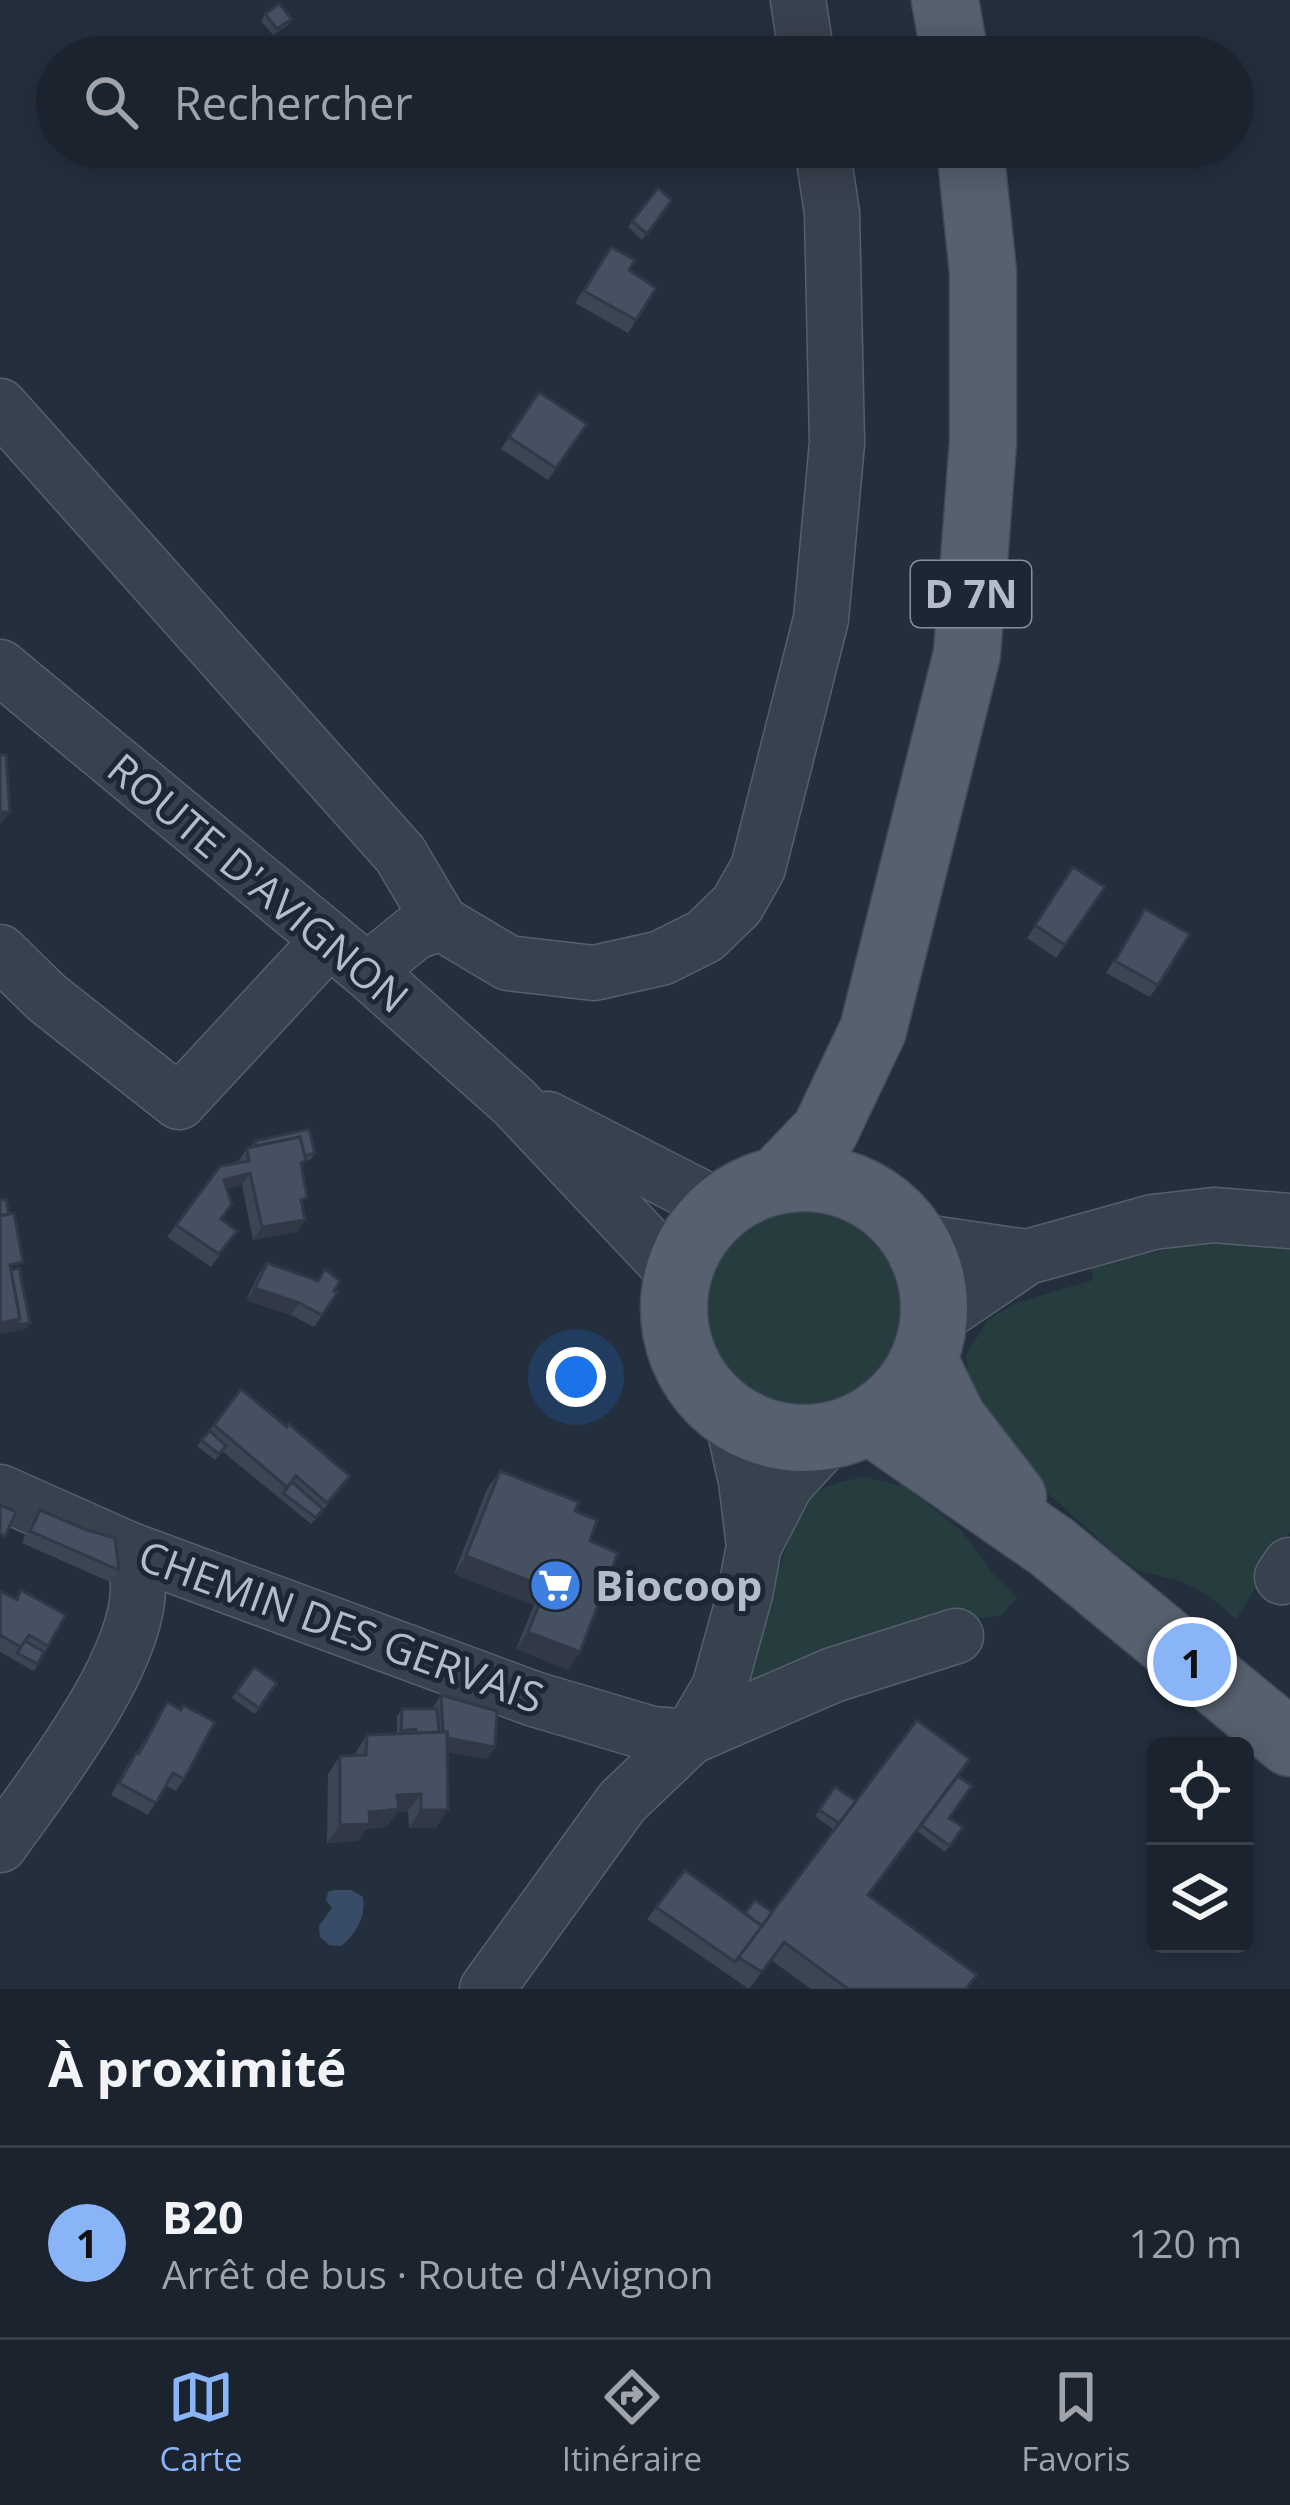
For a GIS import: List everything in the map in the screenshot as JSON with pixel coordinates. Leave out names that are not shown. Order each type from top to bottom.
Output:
[{"type":"main road","points":[[945,0],[951,36]]},
{"type":"main road","name":"D 7N","points":[[903,1225],[872,1156],[873,1030],[967,654],[983,442],[983,272],[972,168]]},
{"type":"main road","points":[[779,1179],[825,1131],[873,1030]]},
{"type":"main road","points":[[929,1340],[902,1395],[850,1428],[795,1438],[760,1431],[732,1418],[701,1390],[681,1355],[672,1315],[676,1274],[693,1237],[720,1207],[748,1189],[779,1179],[809,1177],[866,1192],[903,1225],[932,1275],[929,1340],[953,1419],[1052,1547]]},
{"type":"main road","points":[[850,1428],[1052,1547],[1290,1742]]},
{"type":"street","points":[[798,0],[804,36]]},
{"type":"street","points":[[0,406],[400,854],[441,923],[508,963],[594,973],[662,958],[705,936],[737,905],[758,868],[820,619],[835,465],[832,213],[825,168]]},
{"type":"street","name":"ROUTE D'AVIGNON","points":[[0,667],[348,956],[514,1102]]},
{"type":"street","points":[[0,952],[47,998],[179,1102],[348,956],[441,923]]},
{"type":"street","points":[[514,1102],[720,1207]]},
{"type":"street","points":[[514,1102],[676,1274]]},
{"type":"street","points":[[929,1340],[1027,1257],[1153,1222],[1214,1215],[1290,1221]]},
{"type":"street","points":[[903,1225],[1027,1257]]},
{"type":"street","points":[[732,1418],[754,1546]]},
{"type":"street","points":[[487,1989],[622,1802],[690,1737],[724,1675],[754,1546],[786,1484],[798,1468],[850,1428]]},
{"type":"street","name":"CHEMIN DES GERVAIS","points":[[0,1492],[128,1549],[534,1700],[652,1734],[690,1737]]},
{"type":"street","points":[[0,1845],[107,1684],[129,1633],[138,1594],[128,1549]]},
{"type":"street","points":[[690,1737],[833,1675],[956,1636]]},
{"type":"green space","points":[[801,1212],[840,1220],[873,1241],[894,1274],[902,1313],[894,1352],[873,1385],[840,1406],[801,1414],[762,1406],[729,1385],[708,1352],[700,1313],[708,1274],[729,1241],[762,1220]]},
{"type":"green space","points":[[1224,1238],[1290,1248],[1290,1532],[1236,1619],[1181,1581],[1139,1571],[1043,1489],[971,1399],[966,1355],[988,1320],[1016,1303],[1093,1280],[1091,1265]]},
{"type":"green space","points":[[864,1477],[905,1486],[962,1531],[1017,1598],[1000,1616],[919,1626],[745,1693],[783,1559],[802,1511],[823,1489]]},
{"type":"water","points":[[351,1890],[363,1897],[359,1925],[341,1946],[329,1945],[320,1937],[319,1926],[332,1908],[326,1900],[328,1892]]},
{"type":"building","points":[[279,4],[292,19],[277,29],[265,14]]},
{"type":"building","points":[[658,188],[672,200],[647,234],[632,221]]},
{"type":"building","points":[[611,247],[635,260],[629,270],[656,288],[636,320],[584,291]]},
{"type":"building","points":[[539,392],[587,424],[556,468],[509,437]]},
{"type":"building","points":[[0,755],[6,755],[10,812],[0,812]]},
{"type":"building","points":[[1073,867],[1105,887],[1065,945],[1035,925]]},
{"type":"building","points":[[1145,909],[1190,934],[1158,985],[1115,961]]},
{"type":"building","points":[[309,1129],[315,1153],[304,1156],[300,1137],[256,1146],[255,1141]]},
{"type":"building","points":[[300,1137],[306,1161],[301,1163],[307,1197],[301,1200],[305,1220],[262,1227],[250,1173],[224,1180],[232,1204],[221,1219],[237,1231],[219,1254],[176,1225],[220,1166],[249,1161],[247,1148]]},
{"type":"building","points":[[6,1199],[9,1214],[0,1216],[0,1200]]},
{"type":"building","points":[[14,1213],[23,1262],[10,1265],[20,1319],[0,1323],[0,1216]]},
{"type":"building","points":[[267,1263],[318,1281],[325,1269],[340,1281],[334,1291],[338,1292],[322,1315],[255,1288]]},
{"type":"building","points":[[19,1268],[30,1323],[16,1325],[20,1319],[11,1270]]},
{"type":"building","points":[[241,1389],[350,1476],[327,1503],[296,1476],[287,1487],[214,1425]]},
{"type":"building","points":[[210,1431],[226,1446],[219,1454],[201,1440]]},
{"type":"building","points":[[500,1471],[579,1502],[575,1511],[597,1520],[590,1541],[618,1553],[580,1652],[528,1632],[546,1587],[466,1556]]},
{"type":"building","points":[[292,1482],[323,1509],[316,1518],[283,1493]]},
{"type":"building","points":[[0,1505],[16,1512],[5,1536],[0,1533]]},
{"type":"building","points":[[40,1510],[115,1538],[119,1570],[30,1531]]},
{"type":"building","points":[[21,1590],[66,1615],[48,1646],[29,1635],[21,1647],[0,1635],[0,1591],[17,1600]]},
{"type":"building","points":[[25,1641],[44,1652],[38,1664],[17,1653]]},
{"type":"building","points":[[254,1667],[277,1683],[259,1708],[236,1692]]},
{"type":"building","points":[[441,1695],[497,1711],[495,1747],[447,1738]]},
{"type":"building","points":[[167,1702],[215,1722],[184,1779],[173,1773],[156,1803],[119,1783]]},
{"type":"building","points":[[402,1709],[437,1709],[439,1732],[401,1731]]},
{"type":"building","points":[[917,1720],[970,1759],[868,1895],[977,1975],[966,1989],[848,1989],[784,1942],[762,1972],[738,1957]]},
{"type":"building","points":[[447,1732],[448,1810],[421,1810],[421,1794],[397,1795],[399,1809],[369,1812],[370,1824],[340,1825],[340,1756],[366,1755],[367,1735]]},
{"type":"building","points":[[958,1776],[972,1786],[949,1818],[963,1827],[950,1846],[921,1825]]},
{"type":"building","points":[[835,1787],[856,1801],[839,1823],[819,1810]]},
{"type":"building","points":[[685,1870],[762,1926],[735,1962],[656,1907]]},
{"type":"building","points":[[755,1900],[772,1912],[762,1926],[745,1913]]},
{"type":"place","name":"Biocoop","points":[[556,1586]]},
{"type":"place","name":"B20","points":[[1192,1662]]}]
